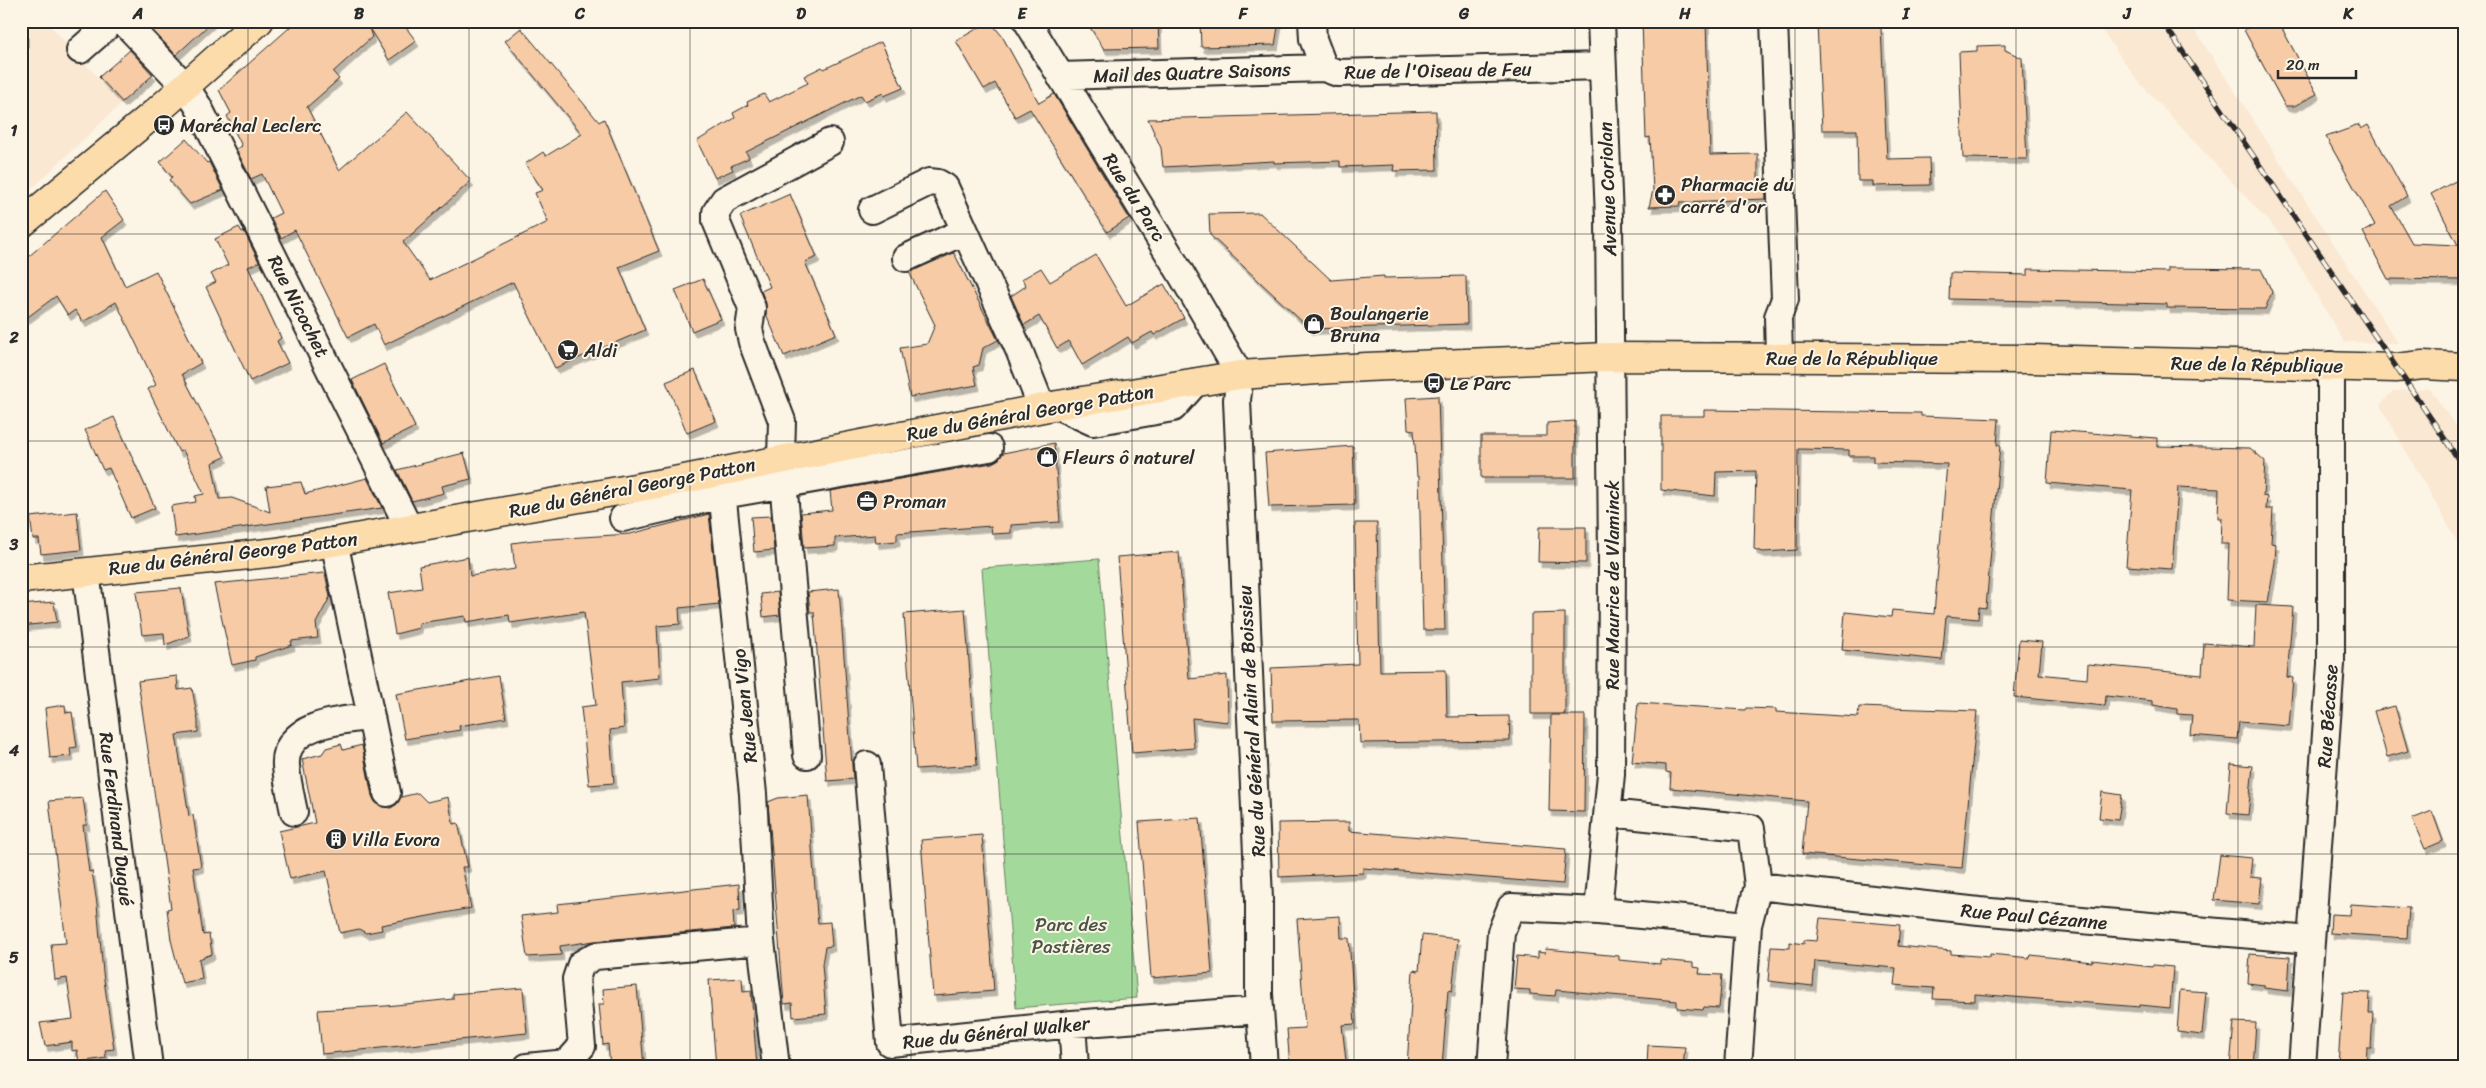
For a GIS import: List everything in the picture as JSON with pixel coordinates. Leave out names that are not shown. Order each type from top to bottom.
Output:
[{"type":"main road","points":[[21,224],[259,21]]},
{"type":"main road","name":"Rue de la République","points":[[1240,375],[1376,366],[1609,357],[2033,359],[2396,368],[2423,365],[2465,366]]},
{"type":"main road","name":"Rue du Général George Patton","points":[[21,580],[277,552],[409,528],[722,483],[781,458],[1049,406],[1240,375]]},
{"type":"street","points":[[80,50],[113,21]]},
{"type":"street","name":"Rue Nicochet","points":[[123,21],[185,86],[207,124],[409,528]]},
{"type":"street","name":"Rue du Parc","points":[[1027,21],[1180,272],[1240,375]]},
{"type":"street","name":"Rue de l'Oiseau de Feu","points":[[1312,21],[1313,39],[1324,68],[1338,73],[1602,66]]},
{"type":"street","name":"Avenue Coriolan","points":[[1601,21],[1609,218],[1609,357]]},
{"type":"street","points":[[1774,21],[1785,299],[1778,318],[1779,357]]},
{"type":"street","name":"Mail des Quatre Saisons","points":[[1060,76],[1324,68]]},
{"type":"street","points":[[807,755],[783,485],[781,458],[782,421],[752,342],[749,329],[752,308],[716,222],[716,212],[724,200],[830,142]]},
{"type":"street","points":[[872,210],[929,182],[938,183],[944,187],[1019,350],[1049,406]]},
{"type":"street","points":[[906,258],[965,231]]},
{"type":"street","name":"Rue Maurice de Vlaminck","points":[[1598,911],[1611,764],[1612,378],[1609,357]]},
{"type":"street","name":"Rue Bécasse","points":[[2302,1067],[2331,664],[2331,365]]},
{"type":"street","name":"Rue du Général Alain de Boissieu","points":[[1240,375],[1237,400],[1259,899],[1260,1010],[1264,1067]]},
{"type":"street","points":[[623,518],[722,483],[783,485],[988,448]]},
{"type":"street","name":"Rue Jean Vigo","points":[[722,483],[752,794],[761,941],[776,1067]]},
{"type":"street","points":[[334,541],[387,794]]},
{"type":"street","name":"Rue Ferdinand Dugué","points":[[86,572],[149,1067]]},
{"type":"street","points":[[294,812],[286,764],[292,745],[312,727],[332,722],[371,717]]},
{"type":"street","name":"Rue du Général Walker","points":[[867,765],[890,1042],[1072,1024],[1260,1010]]},
{"type":"street","points":[[1606,825],[1751,828],[1758,886],[1748,925],[1738,1067]]},
{"type":"street","name":"Rue Paul Cézanne","points":[[1758,886],[1979,911],[2310,940]]},
{"type":"street","points":[[1491,1067],[1501,932],[1511,907],[1598,911],[1748,925]]},
{"type":"street","points":[[527,1067],[567,1062],[582,1046],[576,979],[581,964],[595,956],[761,941]]},
{"type":"street","points":[[1072,1024],[1076,1067]]},
{"type":"shaded area","points":[[21,21],[46,21],[122,103],[21,199]]},
{"type":"shaded area","points":[[2095,21],[2189,21],[2398,343],[2344,342],[2282,236],[2138,81]]},
{"type":"shaded area","points":[[2430,389],[2465,439],[2465,555],[2380,405],[2393,391]]},
{"type":"green space","points":[[21,31],[28,38],[28,47],[21,53]]},
{"type":"green space","name":"Parc des Pastières","points":[[1099,559],[1137,998],[1016,1008],[982,568]]},
{"type":"building","points":[[144,21],[213,21],[176,55]]},
{"type":"building","points":[[297,21],[401,21],[416,41],[389,60],[369,28],[372,37],[333,72],[339,79],[307,107],[339,170],[407,112],[471,181],[403,242],[430,280],[548,222],[535,193],[543,190],[525,164],[543,152],[546,156],[582,134],[505,41],[521,28],[599,122],[604,119],[659,251],[619,267],[645,330],[555,368],[513,282],[384,345],[374,324],[348,337],[295,230],[281,238],[271,218],[281,213],[262,174],[251,179],[236,149],[242,146],[227,116],[231,113],[219,90]]},
{"type":"building","points":[[990,21],[1002,36],[1039,103],[1054,94],[1129,218],[1107,232],[1030,109],[1015,117],[995,83],[984,89],[956,41]]},
{"type":"building","points":[[1086,21],[1158,21],[1159,48],[1104,49]]},
{"type":"building","points":[[1200,21],[1279,21],[1275,45],[1201,47]]},
{"type":"building","points":[[1642,21],[1706,21],[1710,155],[1758,154],[1758,179],[1765,179],[1766,199],[1680,202],[1679,206],[1649,207],[1653,190],[1650,137],[1646,138]]},
{"type":"building","points":[[1865,21],[1881,28],[1887,159],[1929,158],[1930,185],[1873,186],[1873,181],[1858,181],[1857,130],[1822,130],[1817,23]]},
{"type":"building","points":[[2261,21],[2278,21],[2317,94],[2294,106],[2285,106],[2244,30]]},
{"type":"building","points":[[881,42],[903,88],[884,96],[883,93],[865,101],[861,95],[746,152],[749,158],[731,166],[733,170],[715,178],[697,141],[735,118],[733,113],[748,105],[747,102],[764,94],[769,102],[808,83],[804,76],[822,67],[824,69]]},
{"type":"building","points":[[2005,45],[2005,50],[2022,58],[2027,159],[1963,158],[1959,52],[1977,51],[1977,46]]},
{"type":"building","points":[[130,50],[153,75],[122,102],[99,77]]},
{"type":"building","points":[[1436,111],[1437,170],[1393,171],[1394,165],[1340,167],[1340,161],[1274,163],[1274,161],[1163,167],[1161,148],[1148,119]]},
{"type":"building","points":[[2359,125],[2361,129],[2368,125],[2407,196],[2391,206],[2412,243],[2458,245],[2431,194],[2465,176],[2465,266],[2461,268],[2461,280],[2388,279],[2363,232],[2375,225],[2326,137]]},
{"type":"building","points":[[186,139],[207,163],[209,162],[223,190],[190,204],[169,180],[172,177],[160,162]]},
{"type":"building","points":[[105,191],[124,220],[102,237],[125,286],[156,271],[201,363],[182,374],[225,457],[212,463],[219,499],[232,498],[270,512],[266,486],[301,482],[305,494],[367,478],[382,508],[175,537],[171,506],[196,502],[195,496],[204,494],[183,450],[179,452],[148,389],[156,385],[116,302],[83,322],[75,310],[68,315],[56,296],[21,322],[21,263]]},
{"type":"building","points":[[790,194],[817,257],[805,262],[836,334],[784,356],[766,314],[766,303],[761,291],[770,287],[740,216]]},
{"type":"building","points":[[1260,213],[1331,280],[1384,276],[1384,278],[1466,276],[1467,324],[1310,329],[1210,235],[1209,214]]},
{"type":"building","points":[[239,227],[242,232],[244,231],[259,262],[248,267],[281,338],[277,341],[288,363],[250,381],[206,287],[216,282],[211,274],[228,265],[215,239]]},
{"type":"building","points":[[954,253],[998,340],[983,348],[979,365],[973,367],[977,385],[910,397],[900,348],[927,344],[935,325],[909,272]]},
{"type":"building","points":[[1096,255],[1126,306],[1164,284],[1184,318],[1154,335],[1152,332],[1132,343],[1128,337],[1082,365],[1069,341],[1057,348],[1039,316],[1024,325],[1011,296],[1026,286],[1022,279],[1041,268],[1050,282]]},
{"type":"building","points":[[2168,268],[2261,269],[2272,292],[2265,309],[2167,308],[2167,304],[1949,299],[1950,273],[2028,275],[2028,269],[2168,272]]},
{"type":"building","points":[[703,279],[721,319],[692,331],[675,290]]},
{"type":"building","points":[[384,364],[415,427],[383,443],[352,380]]},
{"type":"building","points":[[695,370],[716,421],[687,433],[666,382]]},
{"type":"building","points":[[1438,396],[1445,630],[1423,630],[1419,476],[1417,476],[1414,430],[1408,429],[1406,398]]},
{"type":"building","points":[[1704,410],[1921,413],[1921,416],[1999,419],[1997,445],[2000,445],[1986,608],[1979,607],[1978,619],[1946,616],[1942,660],[1842,650],[1845,612],[1891,617],[1892,610],[1934,614],[1947,464],[1873,462],[1873,456],[1849,456],[1849,450],[1798,449],[1797,550],[1763,552],[1754,549],[1756,471],[1716,472],[1715,496],[1661,490],[1661,416],[1704,416]]},
{"type":"building","points":[[114,417],[155,508],[131,518],[109,468],[103,470],[85,430]]},
{"type":"building","points":[[1575,421],[1575,478],[1481,478],[1481,436],[1547,436],[1547,423]]},
{"type":"building","points":[[2051,430],[2157,438],[2157,446],[2250,448],[2265,461],[2263,496],[2267,497],[2266,509],[2273,509],[2271,543],[2276,544],[2268,602],[2227,600],[2229,544],[2221,544],[2222,518],[2218,518],[2219,489],[2178,487],[2172,569],[2126,566],[2132,490],[2047,483]]},
{"type":"building","points":[[1054,443],[1060,522],[1011,525],[1011,533],[992,534],[991,526],[897,533],[897,541],[876,543],[875,535],[835,538],[835,546],[804,548],[801,513],[832,510],[830,491],[992,463],[999,459],[1003,453]]},
{"type":"building","points":[[1353,446],[1355,505],[1269,507],[1265,453]]},
{"type":"building","points":[[464,453],[471,479],[442,486],[444,493],[412,501],[397,470]]},
{"type":"building","points":[[77,512],[81,550],[41,554],[39,539],[33,539],[30,517]]},
{"type":"building","points":[[709,514],[719,604],[679,608],[680,624],[657,626],[660,678],[621,682],[624,728],[610,730],[614,783],[589,785],[581,707],[596,705],[584,612],[510,623],[509,615],[466,622],[465,616],[419,623],[419,628],[395,634],[388,593],[422,588],[419,566],[468,557],[470,576],[515,569],[512,543],[630,534]]},
{"type":"building","points":[[771,516],[774,550],[754,552],[751,517]]},
{"type":"building","points":[[1355,523],[1377,523],[1380,671],[1446,670],[1447,717],[1509,716],[1510,741],[1360,743],[1359,720],[1273,721],[1271,668],[1358,664]]},
{"type":"building","points":[[1539,527],[1586,527],[1586,563],[1538,562]]},
{"type":"building","points":[[1179,552],[1189,679],[1227,675],[1228,722],[1192,718],[1194,748],[1132,753],[1117,557]]},
{"type":"building","points":[[325,573],[330,597],[316,623],[318,638],[291,641],[292,645],[255,657],[255,660],[232,665],[214,584]]},
{"type":"building","points":[[181,588],[189,636],[165,645],[164,633],[142,635],[136,592]]},
{"type":"building","points":[[839,589],[853,779],[827,781],[814,612],[810,612],[808,592]]},
{"type":"building","points":[[778,592],[780,615],[763,617],[761,594]]},
{"type":"building","points":[[54,602],[57,622],[21,626],[21,605]]},
{"type":"building","points":[[2256,605],[2293,607],[2287,677],[2293,678],[2289,726],[2239,722],[2237,739],[2190,735],[2192,715],[2177,714],[2177,709],[2153,705],[2153,701],[2106,696],[2105,706],[2014,697],[2019,640],[2042,642],[2039,674],[2087,679],[2088,664],[2202,675],[2204,643],[2254,647]]},
{"type":"building","points":[[965,609],[977,765],[916,769],[904,614]]},
{"type":"building","points":[[1565,613],[1565,714],[1531,714],[1531,614]]},
{"type":"building","points":[[177,676],[178,690],[192,688],[198,721],[198,732],[176,735],[189,816],[193,815],[201,867],[193,868],[203,935],[209,934],[212,954],[199,959],[202,979],[182,983],[171,940],[167,909],[171,908],[138,681]]},
{"type":"building","points":[[499,676],[506,718],[459,726],[460,730],[405,739],[396,694]]},
{"type":"building","points":[[1638,703],[1745,710],[1746,708],[1776,709],[1776,712],[1858,717],[1859,707],[1977,711],[1962,868],[1802,854],[1807,801],[1670,788],[1671,773],[1666,772],[1666,765],[1632,762]]},
{"type":"building","points":[[65,705],[66,713],[72,712],[77,747],[70,748],[71,756],[50,758],[45,708]]},
{"type":"building","points":[[2395,706],[2408,751],[2387,757],[2374,711]]},
{"type":"building","points":[[1551,715],[1585,715],[1584,812],[1549,811]]},
{"type":"building","points":[[341,744],[343,750],[362,745],[372,796],[375,802],[382,807],[391,808],[397,804],[401,797],[418,793],[427,802],[448,797],[453,824],[458,823],[468,867],[462,867],[471,908],[381,925],[382,930],[366,933],[359,929],[340,933],[326,871],[290,879],[279,831],[315,823],[302,759],[322,754],[326,748]]},
{"type":"building","points":[[2231,764],[2253,766],[2248,815],[2227,813]]},
{"type":"building","points":[[2102,792],[2122,795],[2118,820],[2099,818]]},
{"type":"building","points":[[808,795],[818,923],[830,922],[832,946],[825,947],[822,964],[826,1014],[793,1017],[792,1003],[784,1004],[768,802],[778,798]]},
{"type":"building","points":[[83,798],[87,825],[83,825],[89,872],[92,871],[97,904],[103,973],[114,1049],[105,1050],[106,1058],[79,1062],[77,1050],[72,1051],[72,1042],[45,1046],[40,1023],[73,1019],[67,978],[55,980],[51,944],[66,943],[49,801]]},
{"type":"building","points":[[2432,811],[2443,841],[2425,849],[2412,819]]},
{"type":"building","points":[[1200,818],[1212,973],[1151,978],[1139,822]]},
{"type":"building","points":[[1349,822],[1349,831],[1566,849],[1563,884],[1363,868],[1363,873],[1279,877],[1278,823]]},
{"type":"building","points":[[982,835],[994,991],[933,996],[921,840]]},
{"type":"building","points":[[2220,855],[2252,858],[2250,877],[2262,878],[2259,904],[2214,900]]},
{"type":"building","points":[[739,884],[740,910],[733,911],[734,928],[594,941],[560,946],[561,955],[527,957],[521,916],[558,912],[557,904]]},
{"type":"building","points":[[2351,904],[2409,908],[2407,938],[2330,933],[2331,914],[2350,915]]},
{"type":"building","points":[[1340,916],[1341,938],[1349,938],[1355,1024],[1342,1025],[1346,1061],[1338,1062],[1339,1067],[1290,1067],[1287,1029],[1305,1028],[1297,919]]},
{"type":"building","points":[[1820,918],[1900,925],[1898,946],[1951,951],[1951,954],[1990,957],[1990,954],[2030,958],[2031,955],[2092,962],[2092,960],[2152,967],[2153,965],[2173,967],[2170,1008],[1975,994],[1975,1001],[1933,999],[1934,988],[1894,985],[1896,968],[1815,961],[1813,986],[1768,981],[1771,947],[1790,948],[1790,942],[1804,944],[1804,940],[1817,941]]},
{"type":"building","points":[[1422,935],[1458,939],[1452,991],[1448,990],[1442,1067],[1407,1067],[1413,970],[1419,971]]},
{"type":"building","points":[[1546,949],[1619,956],[1619,960],[1660,964],[1660,960],[1693,963],[1693,967],[1700,968],[1699,974],[1722,975],[1719,1008],[1704,1007],[1703,1010],[1677,1008],[1677,1001],[1556,990],[1555,996],[1530,994],[1530,990],[1514,989],[1517,956],[1538,958],[1538,952],[1545,953]]},
{"type":"building","points":[[2250,954],[2290,957],[2288,991],[2264,988],[2264,985],[2248,983]]},
{"type":"building","points":[[742,978],[743,992],[751,991],[757,1067],[716,1067],[709,980]]},
{"type":"building","points":[[637,986],[644,1067],[610,1067],[608,1044],[603,1045],[599,1004],[604,1004],[603,989]]},
{"type":"building","points":[[523,988],[527,1033],[322,1054],[318,1010],[386,1006],[453,999],[453,994]]},
{"type":"building","points":[[2180,990],[2206,992],[2202,1035],[2177,1032]]},
{"type":"building","points":[[2343,992],[2370,993],[2369,1013],[2373,1013],[2371,1048],[2367,1048],[2366,1067],[2338,1065]]},
{"type":"building","points":[[2234,1022],[2256,1023],[2253,1067],[2230,1067]]},
{"type":"building","points":[[1648,1045],[1685,1047],[1683,1067],[1647,1067]]},
{"type":"railway","points":[[2162,21],[2465,469]]},
{"type":"place","name":"Maréchal Leclerc","points":[[164,125]]},
{"type":"place","name":"Pharmacie du carré d'or","points":[[1665,195]]},
{"type":"place","name":"Boulangerie Bruna","points":[[1314,324]]},
{"type":"place","name":"Aldi","points":[[568,350]]},
{"type":"place","name":"Le Parc","points":[[1434,383]]},
{"type":"place","name":"Fleurs ô naturel","points":[[1047,457]]},
{"type":"place","name":"Proman","points":[[867,501]]},
{"type":"place","name":"Villa Evora","points":[[336,839]]}]
